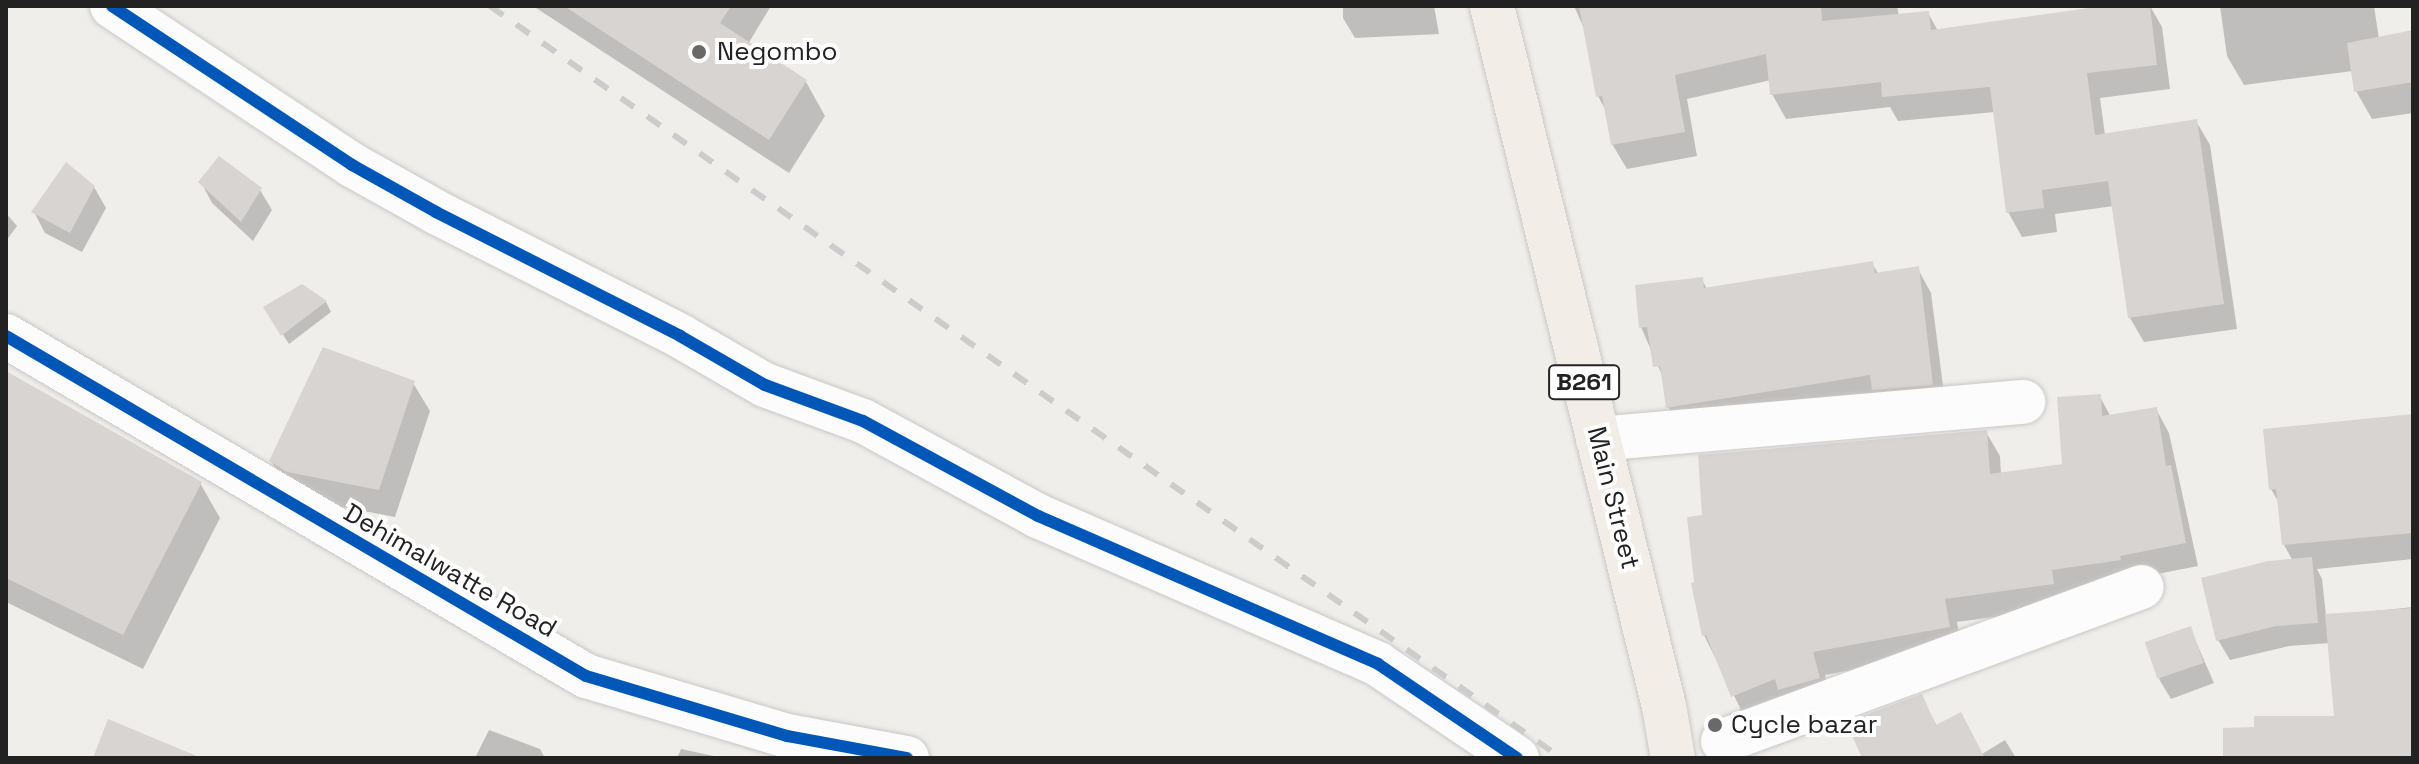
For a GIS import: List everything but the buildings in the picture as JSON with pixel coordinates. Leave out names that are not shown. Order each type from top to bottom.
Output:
[{"type":"main road","name":"Main Street","points":[[1492,6],[1664,706],[1673,758]]},
{"type":"street","points":[[112,6],[352,165],[436,212],[680,336],[765,385],[863,421],[1038,516],[1378,664],[1517,758]]},
{"type":"street","name":"Dehimalwatte Road","points":[[6,336],[586,676],[785,747],[907,758]]},
{"type":"street","points":[[1598,439],[2023,402]]},
{"type":"street","points":[[1664,706],[1735,749],[2142,587]]},
{"type":"railway","points":[[490,6],[1561,758]]},
{"type":"cycle path","points":[[112,6],[352,165],[436,212],[680,336],[765,385],[863,421],[1038,516],[1378,664],[1517,758]]},
{"type":"cycle path","points":[[6,336],[586,676],[787,736],[907,758]]},
{"type":"place","name":"Negombo","points":[[699,52]]},
{"type":"place","name":"Cycle bazar","points":[[1715,725]]}]
